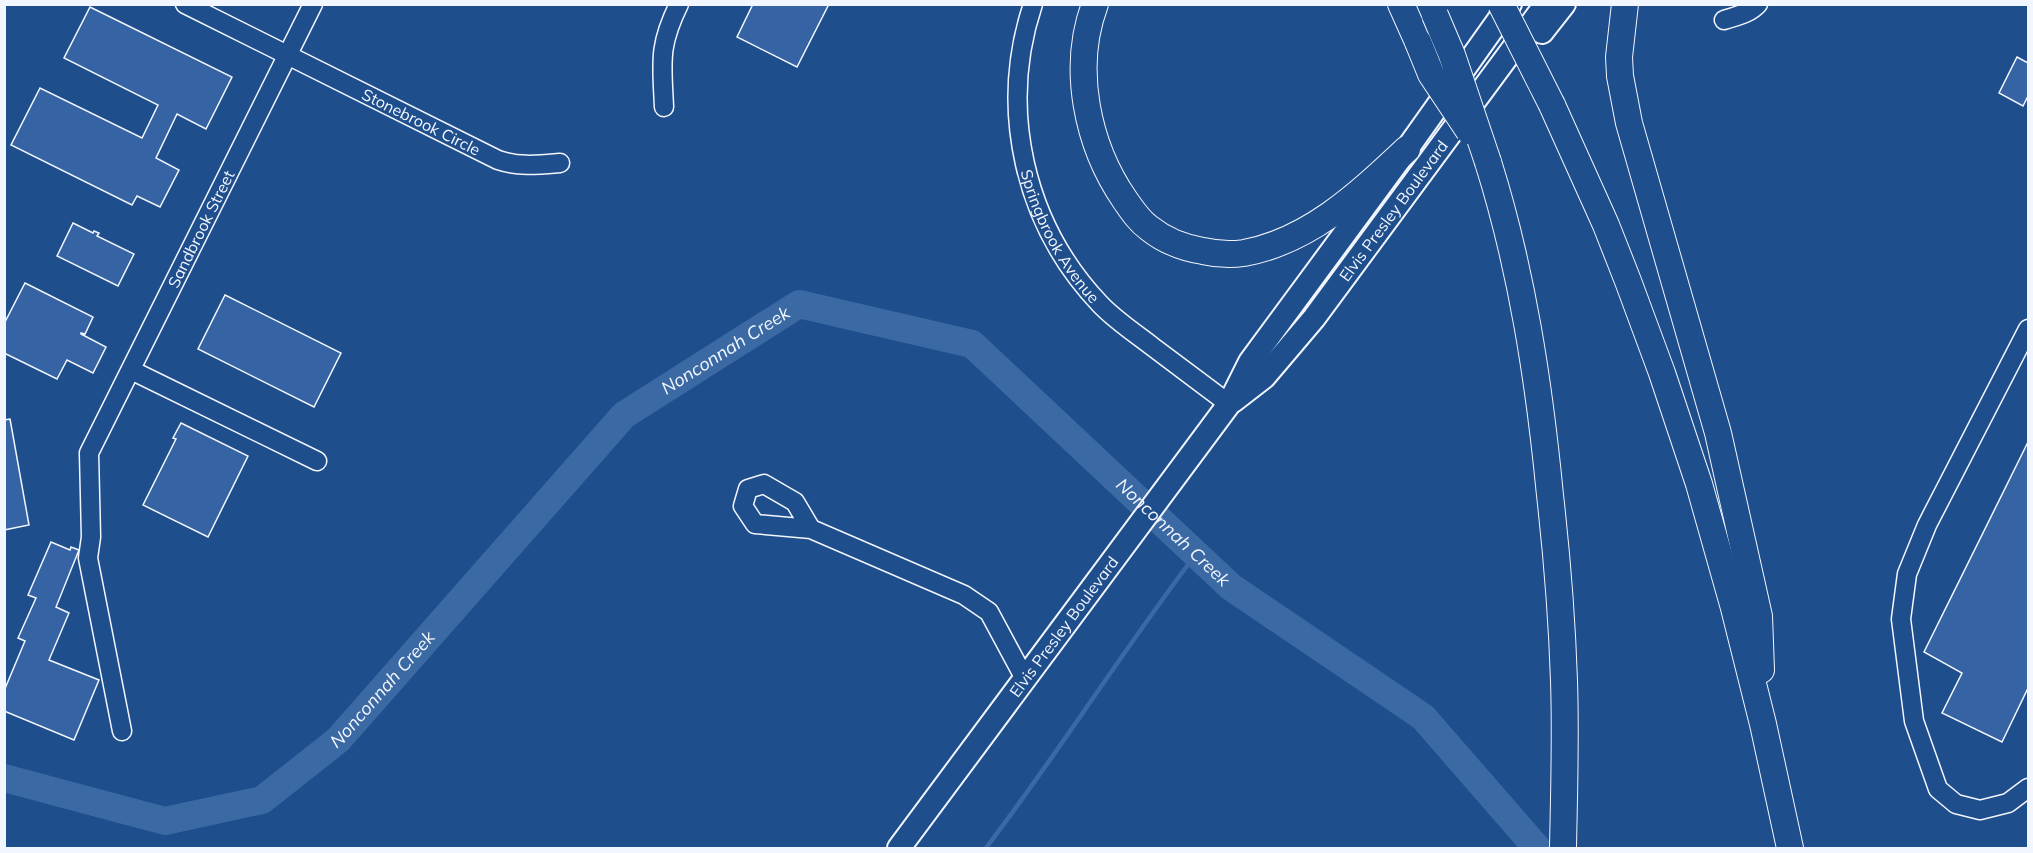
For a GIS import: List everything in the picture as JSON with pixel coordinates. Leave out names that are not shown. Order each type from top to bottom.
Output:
[{"type":"highway","points":[[1095,4],[1086,41],[1084,67],[1092,132],[1116,186],[1133,211],[1148,227],[1162,237],[1180,245],[1215,254],[1263,249],[1286,240],[1329,216],[1373,181],[1407,149]]},
{"type":"highway","points":[[1401,4],[1431,74],[1492,173]]},
{"type":"highway","points":[[1501,4],[1552,105],[1606,225],[1662,373],[1699,484],[1734,608],[1764,724],[1791,849]]},
{"type":"highway","points":[[1611,4],[1611,25],[1619,57]]},
{"type":"highway","points":[[1625,4],[1619,57],[1620,76],[1629,123],[1700,365],[1738,515],[1759,616],[1764,724]]},
{"type":"highway","points":[[1433,10],[1452,55],[1492,173],[1511,241],[1534,360],[1556,547],[1564,681],[1563,849]]},
{"type":"main road","name":"Elvis Presley Boulevard","points":[[899,849],[1229,404],[1250,362],[1407,149],[1510,4]]},
{"type":"main road","name":"Elvis Presley Boulevard","points":[[1229,404],[1264,377],[1314,318],[1546,4]]},
{"type":"main road","points":[[1496,73],[1548,26],[1564,4]]},
{"type":"street","name":"Stonebrook Circle","points":[[185,4],[287,57],[498,160],[513,165],[528,166],[560,163]]},
{"type":"street","name":"Sandbrook Street","points":[[122,731],[88,558],[91,537],[89,453],[313,4]]},
{"type":"street","points":[[664,107],[662,50],[669,25],[679,4]]},
{"type":"street","name":"Springbrook Avenue","points":[[1033,4],[1025,30],[1018,71],[1018,126],[1026,171],[1040,213],[1071,269],[1102,305],[1229,404]]},
{"type":"street","points":[[1724,20],[1739,16],[1758,4]]},
{"type":"street","points":[[2028,329],[1927,525],[1907,574],[1900,619],[1914,721],[1938,789],[1956,804],[1980,810],[2008,803],[2028,788]]},
{"type":"street","points":[[130,370],[317,461]]},
{"type":"street","points":[[811,529],[973,600],[989,612],[1025,679]]},
{"type":"building","points":[[753,4],[829,4],[797,67],[737,37]]},
{"type":"building","points":[[90,7],[232,77],[206,129],[177,114],[156,158],[179,170],[160,207],[137,196],[132,205],[11,145],[40,88],[142,138],[158,105],[64,58]]},
{"type":"building","points":[[2017,57],[2028,63],[2028,96],[2023,106],[1999,93]]},
{"type":"building","points":[[73,223],[93,233],[94,231],[99,233],[97,236],[134,254],[118,286],[57,256]]},
{"type":"building","points":[[25,283],[93,317],[85,334],[81,334],[106,347],[93,373],[67,360],[57,379],[4,353],[4,324]]},
{"type":"building","points":[[225,295],[341,353],[314,407],[198,349]]},
{"type":"building","points":[[10,419],[29,525],[4,530],[4,420]]},
{"type":"building","points":[[181,423],[248,456],[208,537],[143,505],[176,439],[173,438]]},
{"type":"building","points":[[2028,442],[2028,688],[2002,742],[1942,713],[1962,673],[1924,652]]},
{"type":"building","points":[[51,542],[70,550],[71,547],[79,550],[56,607],[69,613],[49,660],[99,680],[74,740],[4,711],[4,691],[25,641],[18,638],[36,598],[28,595]]},
{"type":"waterway","name":"Nonconnah Creek","points":[[4,778],[165,821],[262,800],[338,740],[624,415],[799,304],[972,344],[1231,587],[1423,717],[1537,848]]},
{"type":"waterway","points":[[986,848],[1196,554]]}]
